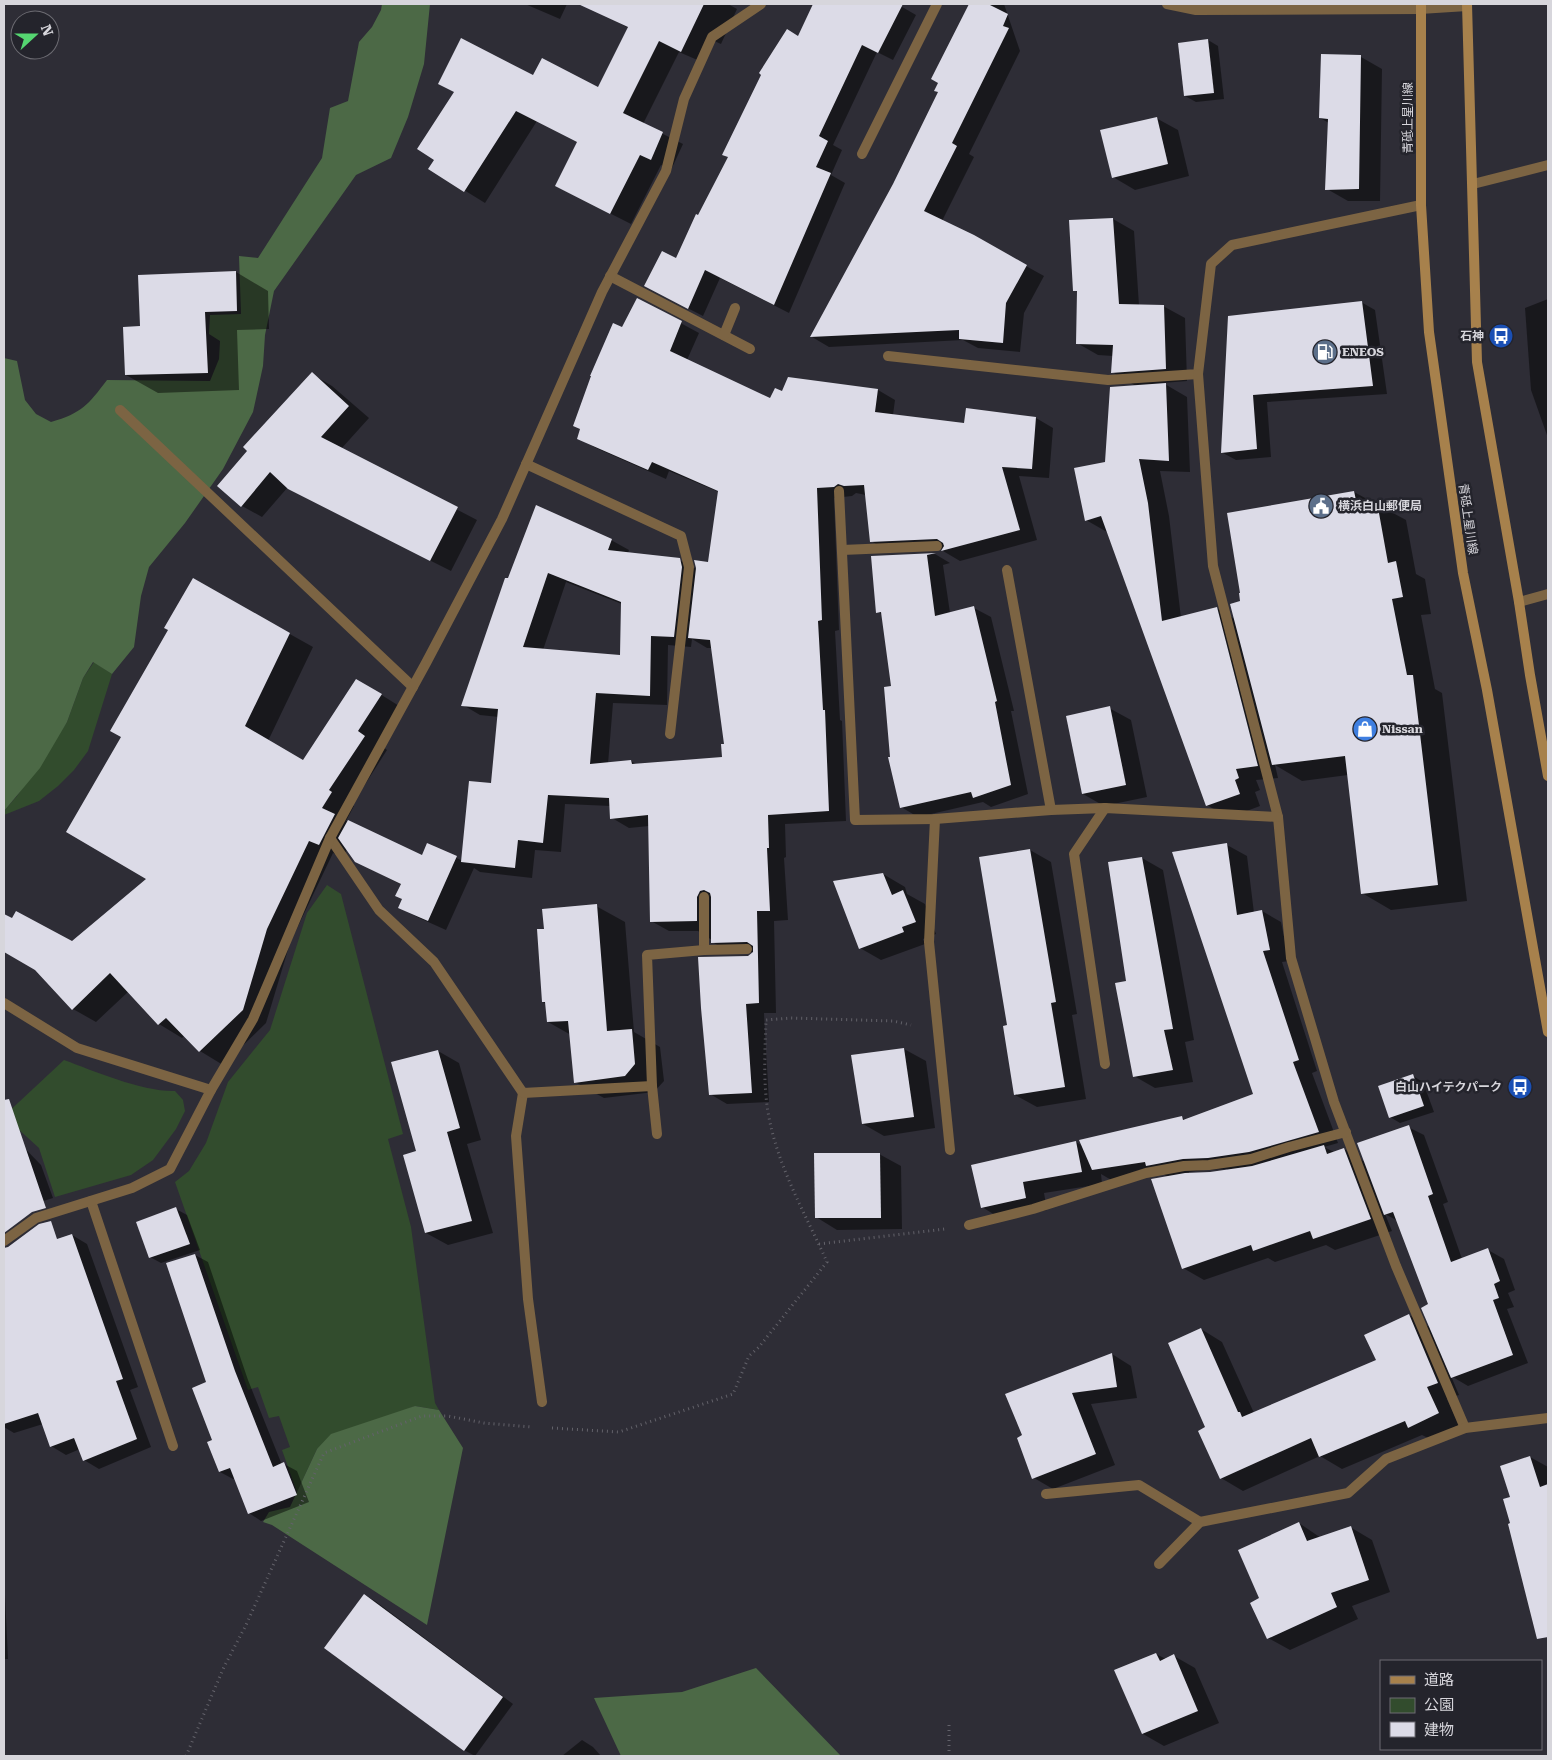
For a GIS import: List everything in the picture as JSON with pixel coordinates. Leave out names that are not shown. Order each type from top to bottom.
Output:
[{"type":"main road","points":[[1466,5],[1477,362],[1548,776]]},
{"type":"main road","name":"青砥上星川線","points":[[1420,6],[1421,205],[1429,332],[1463,573],[1487,690],[1548,1032]]},
{"type":"street","points":[[4,1241],[36,1218],[132,1188],[170,1169],[211,1090],[253,1019],[330,838],[502,519],[610,276],[666,171],[684,99],[712,37],[761,4]]},
{"type":"street","points":[[862,154],[937,4]]},
{"type":"street","points":[[1167,4],[1196,10],[1466,5]]},
{"type":"street","points":[[1473,184],[1548,165]]},
{"type":"street","points":[[1421,205],[1232,245],[1211,264],[1198,374],[1213,566],[1278,817],[1291,958],[1334,1102],[1396,1266],[1465,1428]]},
{"type":"street","points":[[610,276],[750,349]]},
{"type":"street","points":[[724,335],[735,308]]},
{"type":"street","points":[[888,356],[1108,380],[1198,374]]},
{"type":"street","points":[[120,410],[413,687]]},
{"type":"street","points":[[526,464],[681,536],[689,567],[670,734]]},
{"type":"street","points":[[839,491],[855,820],[935,819],[1105,808],[1278,817]]},
{"type":"street","points":[[842,550],[937,546]]},
{"type":"street","points":[[1007,570],[1051,810]]},
{"type":"street","points":[[1519,602],[1548,594]]},
{"type":"street","points":[[1105,808],[1074,854],[1106,1064]]},
{"type":"street","points":[[935,819],[929,942],[950,1150]]},
{"type":"street","points":[[330,838],[379,910],[434,962],[523,1093],[516,1136],[528,1300],[542,1402]]},
{"type":"street","points":[[704,897],[704,950]]},
{"type":"street","points":[[658,1134],[652,1086],[647,955],[704,950],[747,949]]},
{"type":"street","points":[[4,1003],[76,1048],[211,1090]]},
{"type":"street","points":[[523,1093],[652,1086]]},
{"type":"street","points":[[969,1226],[1033,1209],[1146,1173],[1184,1166],[1209,1165],[1252,1159],[1346,1132]]},
{"type":"street","points":[[90,1201],[173,1446]]},
{"type":"street","points":[[1159,1564],[1200,1522],[1348,1493],[1386,1459],[1465,1428],[1548,1418]]},
{"type":"street","points":[[1046,1494],[1139,1484],[1200,1522]]},
{"type":"path","points":[[551,1428],[619,1432],[733,1394],[749,1356],[827,1262],[781,1164],[768,1112],[765,1067],[766,1020],[791,1018],[893,1021],[939,1032]]},
{"type":"path","points":[[819,1244],[914,1233]]},
{"type":"path","points":[[186,1756],[224,1667],[246,1625],[324,1453],[422,1416],[448,1416],[484,1423],[531,1427]]},
{"type":"path","points":[[949,1725],[949,1756]]},
{"type":"green space","points":[[382,4],[430,4],[424,64],[408,117],[391,158],[356,175],[274,291],[265,335],[263,366],[253,412],[223,469],[185,523],[149,567],[141,596],[134,647],[112,674],[93,662],[83,678],[67,722],[40,768],[4,811],[4,358],[17,361],[25,400],[36,414],[51,422],[84,407],[107,380],[210,381],[219,359],[220,341],[209,334],[210,315],[241,314],[239,256],[258,258],[322,158],[330,108],[348,101],[359,42],[372,27]]},
{"type":"green space","points":[[94,662],[112,674],[88,751],[74,770],[39,801],[4,815],[4,811],[17,796],[67,722],[83,678]]},
{"type":"green space","points":[[327,885],[341,894],[403,1134],[388,1139],[411,1227],[435,1403],[439,1410],[415,1406],[317,1449],[297,1492],[282,1450],[290,1447],[279,1416],[269,1418],[258,1387],[248,1390],[175,1182],[189,1171],[206,1143],[228,1082],[270,1030],[307,913]]},
{"type":"green space","points":[[64,1060],[134,1085],[175,1091],[183,1100],[185,1111],[176,1129],[153,1160],[131,1175],[55,1197],[39,1148],[4,1116]]},
{"type":"green space","points":[[415,1406],[439,1410],[463,1448],[427,1625],[272,1525],[263,1522],[269,1512],[290,1507],[317,1449],[331,1434]]},
{"type":"green space","points":[[756,1668],[841,1756],[621,1756],[594,1698],[682,1692]]},
{"type":"building","points":[[578,4],[704,4],[681,52],[659,41],[623,113],[663,132],[651,160],[640,155],[610,214],[555,186],[577,142],[516,111],[464,192],[428,169],[434,160],[417,149],[454,92],[438,84],[461,38],[533,75],[542,58],[598,87],[628,27]]},
{"type":"building","points":[[813,4],[903,4],[878,53],[862,45],[819,136],[828,141],[816,167],[831,173],[774,305],[705,270],[688,309],[644,286],[662,251],[676,258],[696,214],[698,215],[728,157],[722,155],[761,75],[759,73],[787,29],[798,36]]},
{"type":"building","points":[[969,4],[988,4],[1008,14],[1003,26],[1009,28],[952,143],[957,146],[924,211],[974,235],[1027,265],[1006,303],[1003,343],[959,339],[959,330],[810,337],[893,184],[938,92],[934,91],[938,83],[931,79]]},
{"type":"building","points":[[1208,39],[1214,93],[1184,96],[1178,43]]},
{"type":"building","points":[[1321,54],[1361,55],[1359,189],[1325,190],[1328,119],[1319,118]]},
{"type":"building","points":[[1157,117],[1168,164],[1112,178],[1100,130]]},
{"type":"building","points":[[1113,218],[1119,304],[1164,305],[1166,369],[1111,373],[1113,345],[1076,344],[1077,291],[1073,291],[1069,220]]},
{"type":"building","points":[[236,271],[237,311],[205,312],[208,373],[125,375],[123,327],[140,326],[138,275]]},
{"type":"building","points":[[637,298],[682,321],[670,351],[770,398],[775,388],[782,391],[788,377],[878,389],[875,412],[964,423],[966,408],[1036,417],[1032,469],[1002,467],[1020,530],[941,551],[944,546],[943,543],[937,539],[870,542],[864,485],[844,486],[838,484],[834,487],[817,488],[822,620],[818,621],[823,710],[825,710],[829,811],[768,815],[769,848],[767,848],[770,911],[757,911],[759,1003],[746,1004],[752,1093],[709,1095],[698,957],[748,956],[753,952],[753,946],[747,942],[711,943],[711,897],[710,893],[704,890],[700,891],[697,897],[697,921],[650,922],[648,815],[610,819],[609,798],[548,795],[543,843],[518,840],[515,868],[461,862],[469,781],[491,783],[498,709],[461,706],[505,578],[508,578],[536,505],[612,539],[608,550],[680,558],[682,567],[674,637],[651,636],[650,696],[596,693],[590,764],[631,760],[632,764],[722,757],[721,744],[724,744],[710,640],[688,638],[696,568],[694,560],[708,562],[718,491],[652,462],[648,470],[577,439],[580,429],[573,426],[590,376],[613,323],[622,327]],"holes":[[[548,573],[621,602],[620,655],[523,647]]]},
{"type":"building","points":[[1362,301],[1373,386],[1253,395],[1257,449],[1221,453],[1228,316]]},
{"type":"building","points":[[312,372],[349,406],[321,437],[458,507],[430,561],[288,489],[270,472],[241,507],[217,486],[247,451],[243,447]]},
{"type":"building","points":[[1166,383],[1169,461],[1139,459],[1148,503],[1162,621],[1217,607],[1258,766],[1236,769],[1239,778],[1235,780],[1240,794],[1206,806],[1101,516],[1085,521],[1074,468],[1105,462],[1110,387]]},
{"type":"building","points":[[1354,491],[1357,505],[1377,502],[1388,563],[1396,561],[1403,597],[1392,599],[1407,675],[1413,675],[1438,885],[1361,894],[1345,756],[1272,765],[1230,604],[1240,601],[1240,593],[1227,513]]},
{"type":"building","points":[[936,553],[927,555],[935,616],[974,606],[997,701],[995,702],[1011,785],[973,798],[971,792],[900,808],[888,757],[890,757],[884,687],[891,686],[881,612],[876,613],[871,556]]},
{"type":"building","points":[[193,578],[290,633],[245,726],[303,760],[356,679],[382,694],[358,731],[365,736],[329,790],[332,792],[322,808],[335,814],[319,845],[309,841],[267,929],[243,1010],[199,1052],[166,1018],[158,1025],[110,973],[72,1010],[35,970],[4,952],[4,914],[12,918],[16,911],[72,941],[146,879],[66,832],[121,737],[110,731],[168,630],[164,628]]},
{"type":"building","points":[[1110,706],[1126,785],[1082,794],[1066,716]]},
{"type":"building","points":[[348,820],[422,855],[427,843],[457,856],[428,921],[398,908],[402,899],[395,896],[401,884],[355,862],[338,838]]},
{"type":"building","points":[[1227,843],[1237,915],[1262,910],[1270,950],[1263,951],[1299,1060],[1293,1062],[1319,1132],[1249,1152],[1208,1158],[1183,1159],[1146,1166],[1145,1162],[1092,1170],[1079,1140],[1182,1116],[1183,1120],[1253,1094],[1172,852]]},
{"type":"building","points":[[1030,849],[1056,1002],[1051,1003],[1065,1087],[1014,1095],[1003,1026],[1007,1025],[979,857]]},
{"type":"building","points":[[1142,857],[1173,1029],[1164,1030],[1173,1070],[1133,1077],[1115,983],[1126,981],[1108,862]]},
{"type":"building","points":[[883,873],[892,895],[903,890],[916,922],[902,927],[904,932],[859,949],[833,881]]},
{"type":"building","points":[[597,904],[607,1031],[632,1029],[635,1064],[625,1076],[574,1083],[568,1021],[547,1022],[545,1002],[542,1002],[537,929],[544,929],[542,909]]},
{"type":"building","points":[[904,1048],[914,1117],[862,1124],[851,1055]]},
{"type":"building","points":[[438,1050],[460,1128],[447,1132],[472,1221],[425,1233],[403,1155],[416,1151],[391,1062]]},
{"type":"building","points":[[1413,1074],[1424,1106],[1389,1118],[1378,1086]]},
{"type":"building","points":[[9,1099],[46,1208],[32,1212],[4,1233],[4,1100]]},
{"type":"building","points":[[1409,1125],[1433,1194],[1428,1196],[1451,1262],[1488,1248],[1500,1281],[1494,1284],[1499,1298],[1493,1300],[1513,1355],[1451,1378],[1421,1308],[1428,1304],[1393,1212],[1384,1215],[1357,1143]]},
{"type":"building","points":[[1076,1141],[1082,1172],[1023,1182],[1026,1198],[981,1208],[971,1165]]},
{"type":"building","points":[[1324,1145],[1327,1154],[1344,1148],[1371,1219],[1313,1239],[1310,1231],[1253,1251],[1251,1245],[1182,1269],[1151,1179],[1185,1173],[1210,1172],[1252,1166]]},
{"type":"building","points":[[814,1153],[880,1153],[881,1218],[815,1218]]},
{"type":"building","points":[[176,1207],[190,1244],[149,1258],[136,1222]]},
{"type":"building","points":[[51,1221],[57,1239],[72,1234],[123,1379],[116,1381],[137,1439],[83,1461],[74,1438],[50,1447],[38,1413],[4,1424],[4,1248],[39,1224]]},
{"type":"building","points":[[195,1254],[235,1371],[273,1467],[284,1462],[297,1495],[248,1514],[230,1468],[219,1472],[207,1442],[212,1440],[192,1388],[206,1382],[166,1263]]},
{"type":"building","points":[[1409,1314],[1438,1383],[1427,1387],[1439,1413],[1408,1428],[1405,1421],[1319,1457],[1311,1438],[1220,1479],[1198,1431],[1205,1427],[1168,1343],[1201,1328],[1238,1412],[1240,1412],[1242,1417],[1376,1360],[1364,1335]]},
{"type":"building","points":[[1112,1353],[1117,1387],[1072,1393],[1096,1454],[1032,1479],[1017,1438],[1022,1435],[1005,1394]]},
{"type":"building","points":[[1530,1456],[1540,1487],[1548,1484],[1548,1637],[1537,1639],[1508,1524],[1510,1523],[1503,1499],[1510,1497],[1500,1466]]},
{"type":"building","points":[[1299,1522],[1307,1541],[1351,1526],[1369,1580],[1331,1593],[1337,1607],[1267,1639],[1250,1603],[1259,1598],[1238,1550]]},
{"type":"building","points":[[364,1594],[503,1697],[464,1751],[324,1648]]},
{"type":"building","points":[[1156,1653],[1160,1661],[1174,1654],[1198,1711],[1142,1734],[1114,1670]]},
{"type":"place","name":"石神","points":[[1501,336]]},
{"type":"place","name":"ENEOS","points":[[1325,352]]},
{"type":"place","name":"横浜白山郵便局","points":[[1321,506]]},
{"type":"place","name":"Nissan","points":[[1365,729]]},
{"type":"place","name":"白山ハイテクパーク","points":[[1520,1087]]}]
